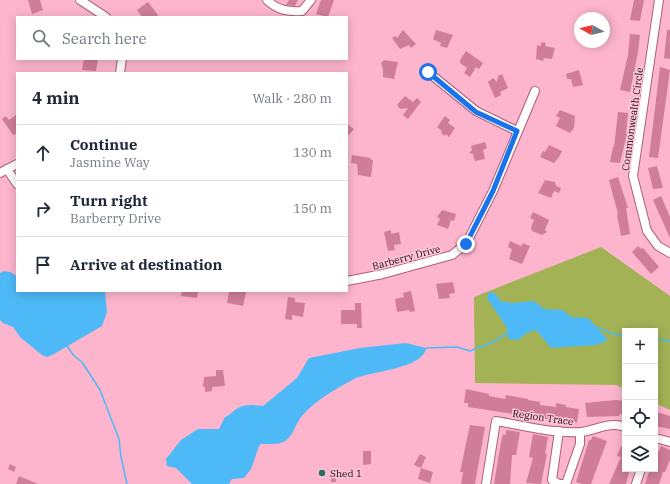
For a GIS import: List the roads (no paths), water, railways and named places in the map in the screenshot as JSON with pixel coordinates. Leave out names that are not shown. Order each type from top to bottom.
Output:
[{"type":"street","points":[[80,0],[104,16]]},
{"type":"street","points":[[267,0],[283,11],[292,12],[302,11],[311,0]]},
{"type":"street","name":"Commonwealth Circle","points":[[659,0],[634,176],[647,231],[658,246],[670,253]]},
{"type":"street","points":[[120,72],[122,60]]},
{"type":"street","points":[[428,72],[476,112],[517,131]]},
{"type":"street","name":"Barberry Drive","points":[[348,281],[383,274],[452,255],[466,244],[493,191],[535,91]]},
{"type":"street","points":[[16,165],[4,171],[16,183]]},
{"type":"street","name":"Region Trace","points":[[486,484],[496,421],[559,431],[580,432],[597,427],[622,426]]},
{"type":"street","points":[[559,431],[552,480],[560,484],[566,484],[580,444],[580,432]]},
{"type":"street","points":[[658,439],[670,442]]},
{"type":"street","points":[[636,484],[640,472]]},
{"type":"water","points":[[4,271],[16,275],[16,292],[105,292],[107,312],[102,326],[54,354],[47,357],[42,355],[21,338],[13,327],[3,323],[0,320],[0,273]]},
{"type":"water","points":[[489,292],[496,294],[500,301],[512,303],[534,301],[544,309],[563,310],[571,317],[588,318],[608,340],[596,345],[551,348],[536,330],[527,333],[518,340],[508,339],[507,328],[487,298]]},
{"type":"water","points":[[406,343],[426,348],[423,355],[416,361],[406,365],[354,379],[326,395],[307,410],[288,439],[277,444],[261,444],[259,446],[251,469],[244,478],[232,479],[229,484],[192,484],[176,468],[167,466],[166,459],[181,440],[198,429],[219,429],[225,417],[236,409],[250,405],[263,406],[297,378],[309,358],[360,348]]},
{"type":"waterway","points":[[597,327],[610,333],[622,335]]},
{"type":"waterway","points":[[426,348],[457,347],[470,351],[491,343],[508,333]]},
{"type":"waterway","points":[[658,339],[670,341]]},
{"type":"waterway","points":[[67,346],[74,356],[82,362],[100,390],[119,439],[127,484]]},
{"type":"place","name":"Shed 1","points":[[322,473]]}]
